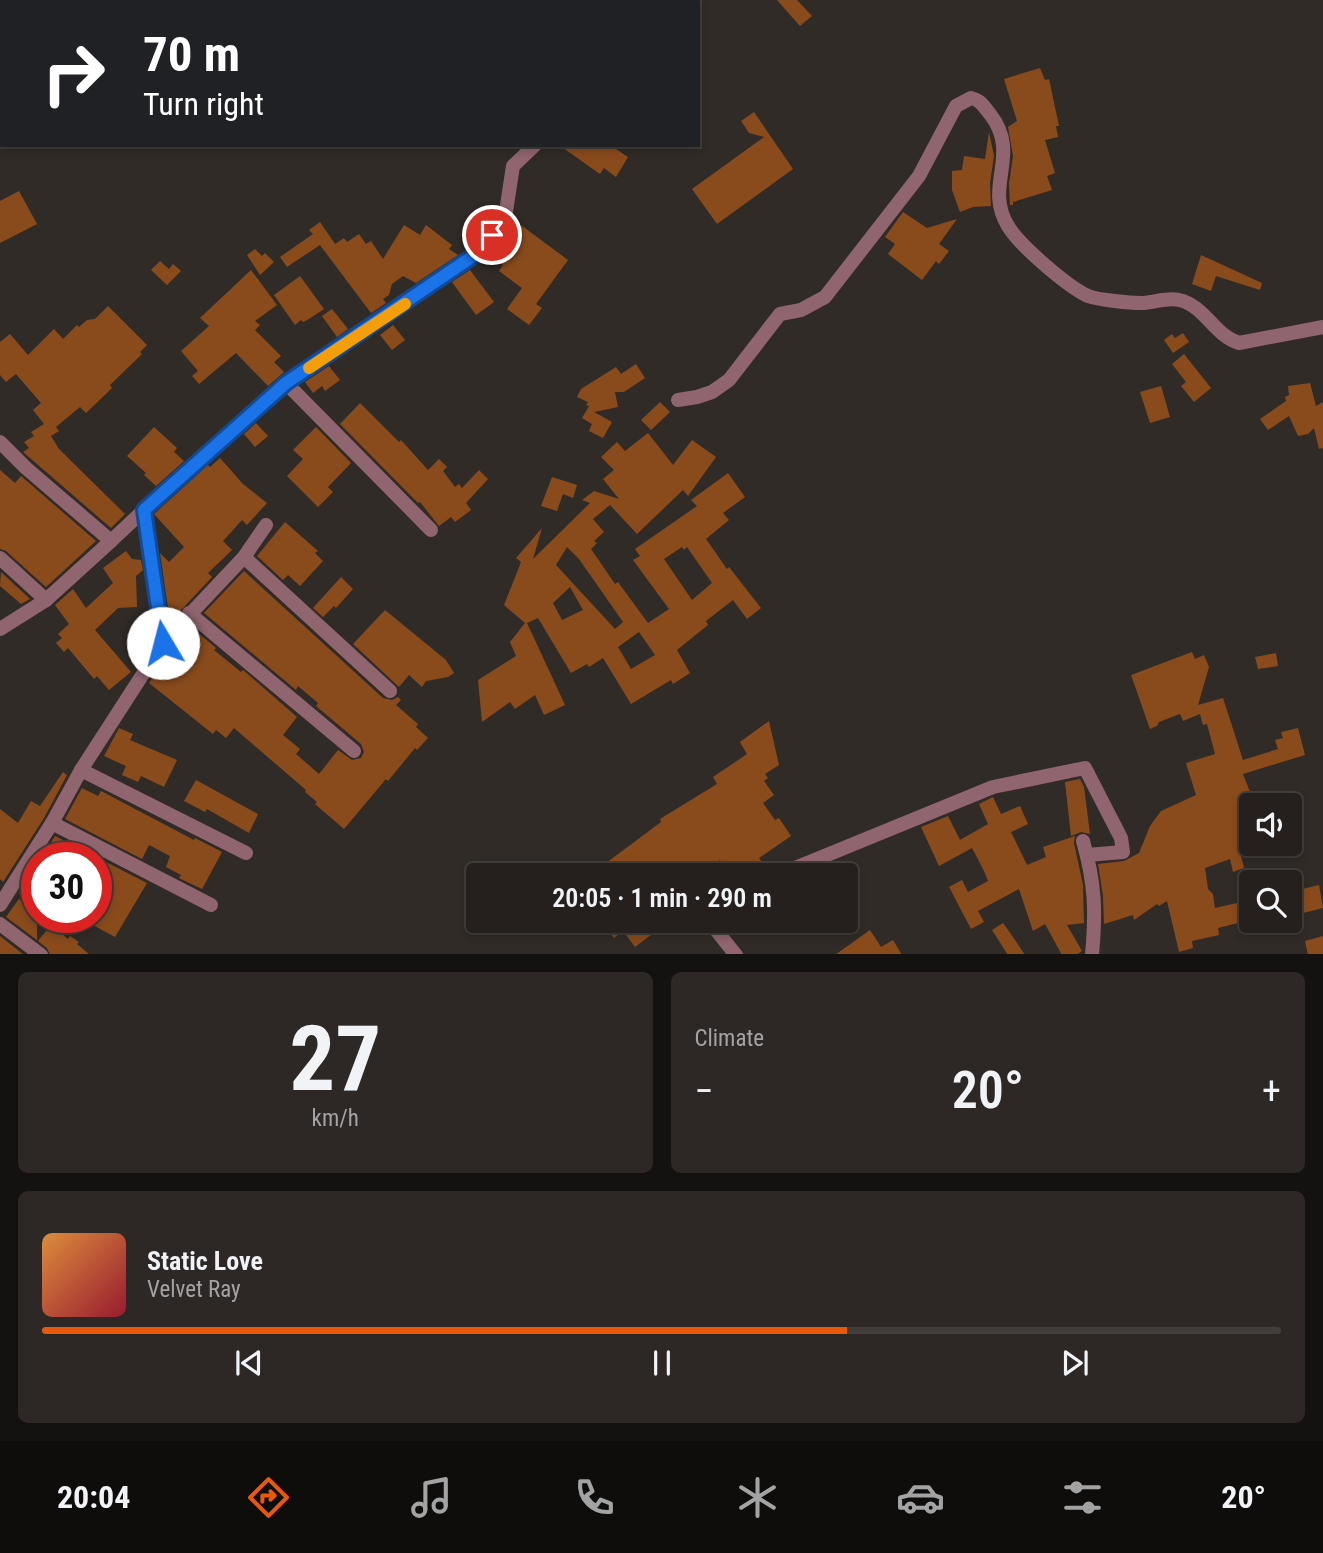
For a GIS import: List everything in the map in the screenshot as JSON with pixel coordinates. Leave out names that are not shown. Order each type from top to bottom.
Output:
[{"type":"street","points":[[678,400],[712,392],[729,380],[780,314],[801,310],[825,297],[919,176],[956,106],[971,98],[979,100],[1003,136],[1005,160],[1001,169],[998,196],[1008,226],[1043,264],[1089,297],[1141,303],[1179,300],[1202,313],[1228,340],[1238,342],[1323,327]]},
{"type":"street","points":[[0,629],[46,600],[286,383],[479,252],[505,218],[513,166],[533,147]]},
{"type":"street","points":[[286,383],[430,530]]},
{"type":"street","points":[[0,442],[111,541]]},
{"type":"street","points":[[144,510],[163,643]]},
{"type":"street","points":[[0,905],[52,823],[81,770],[163,643],[244,557],[266,525]]},
{"type":"street","points":[[244,557],[390,691]]},
{"type":"street","points":[[0,558],[46,600]]},
{"type":"street","points":[[189,613],[354,751]]},
{"type":"street","points":[[807,863],[993,787],[1085,768],[1121,838],[1123,852],[1085,848],[1093,879],[1095,918],[1092,954]]},
{"type":"street","points":[[81,770],[246,853]]},
{"type":"street","points":[[52,823],[211,905]]},
{"type":"street","points":[[0,924],[41,954]]},
{"type":"street","points":[[719,933],[736,954]]},
{"type":"building","points":[[777,0],[797,0],[812,16],[800,26]]},
{"type":"building","points":[[1040,68],[1045,80],[1049,79],[1059,126],[1056,126],[1058,137],[1045,140],[1055,173],[1047,176],[1052,190],[1010,205],[1009,184],[1013,156],[1008,127],[1017,121],[1004,79]]},
{"type":"building","points":[[754,112],[793,169],[717,224],[692,189],[764,137],[749,133],[741,121]]},
{"type":"building","points":[[989,132],[994,156],[990,183],[991,206],[973,207],[960,212],[952,190],[952,171],[962,170],[964,156],[985,159]]},
{"type":"building","points":[[562,147],[613,147],[628,157],[616,177],[604,168],[600,174]]},
{"type":"building","points":[[19,191],[37,224],[0,243],[0,201]]},
{"type":"building","points":[[903,212],[927,228],[957,219],[939,244],[949,251],[939,264],[936,261],[922,280],[888,254],[895,244],[885,237]]},
{"type":"building","points":[[514,220],[568,260],[536,304],[542,308],[529,325],[507,309],[522,288],[499,271],[503,265],[489,255]]},
{"type":"building","points":[[320,222],[335,244],[344,238],[347,242],[359,234],[366,244],[371,241],[383,259],[404,225],[420,235],[426,225],[452,245],[449,249],[458,255],[416,283],[403,276],[392,284],[389,295],[383,299],[386,303],[371,313],[320,245],[287,267],[280,257],[313,234],[309,230]]},
{"type":"building","points":[[255,249],[262,256],[265,253],[274,262],[260,275],[247,255]]},
{"type":"building","points":[[1201,255],[1262,283],[1260,290],[1216,276],[1211,291],[1192,284]]},
{"type":"building","points":[[160,261],[169,269],[173,264],[181,271],[167,285],[151,270]]},
{"type":"building","points":[[251,270],[277,305],[255,321],[260,325],[255,330],[281,356],[274,362],[284,372],[268,386],[236,353],[199,384],[192,376],[198,371],[181,351],[209,326],[200,318]]},
{"type":"building","points":[[470,270],[494,302],[476,315],[452,282]]},
{"type":"building","points":[[300,276],[324,309],[295,325],[274,295]]},
{"type":"building","points":[[108,306],[147,345],[140,352],[142,354],[110,385],[112,388],[86,413],[80,407],[56,427],[59,431],[51,436],[59,449],[125,514],[111,528],[23,452],[29,448],[24,442],[34,436],[31,432],[44,424],[33,410],[41,403],[16,374],[6,382],[0,375],[0,342],[10,334],[28,355],[54,329],[63,339],[77,325],[79,327],[87,320],[95,319]]},
{"type":"building","points":[[332,309],[348,329],[337,337],[322,316]]},
{"type":"building","points":[[393,325],[405,340],[392,350],[380,335]]},
{"type":"building","points":[[1183,333],[1189,342],[1173,353],[1164,340],[1172,334],[1175,338]]},
{"type":"building","points":[[1184,354],[1211,388],[1194,402],[1181,386],[1186,382],[1172,364]]},
{"type":"building","points":[[636,364],[645,378],[624,392],[615,392],[618,407],[594,412],[612,422],[603,438],[589,431],[592,424],[582,418],[589,406],[586,405],[588,402],[577,397],[581,389],[616,367],[621,374]]},
{"type":"building","points":[[329,366],[340,380],[325,391],[322,386],[313,393],[305,382]]},
{"type":"building","points":[[1310,383],[1316,406],[1323,402],[1323,448],[1319,449],[1314,428],[1308,434],[1298,436],[1289,416],[1268,430],[1260,419],[1286,401],[1285,397],[1289,395],[1288,386]]},
{"type":"building","points":[[1161,386],[1170,417],[1150,423],[1140,392]]},
{"type":"building","points":[[660,402],[670,412],[651,430],[641,420]]},
{"type":"building","points":[[360,403],[399,442],[401,440],[428,470],[439,459],[447,467],[443,471],[455,487],[459,484],[462,488],[479,470],[488,479],[466,503],[471,510],[455,522],[451,517],[439,526],[420,502],[418,503],[340,424]]},
{"type":"building","points":[[256,423],[268,436],[255,447],[244,434]]},
{"type":"building","points":[[154,427],[177,448],[174,452],[184,461],[156,486],[127,456]]},
{"type":"building","points":[[316,427],[351,463],[328,487],[333,492],[318,507],[287,476],[303,459],[293,450]]},
{"type":"building","points":[[648,433],[673,465],[692,440],[716,457],[688,496],[683,490],[637,534],[610,505],[593,519],[604,532],[594,541],[597,543],[591,549],[615,584],[618,582],[648,623],[669,609],[633,560],[640,556],[635,549],[697,506],[691,500],[728,473],[745,497],[723,513],[729,520],[706,539],[727,569],[729,567],[761,608],[747,619],[733,600],[706,621],[708,625],[677,650],[690,673],[673,684],[671,680],[631,704],[603,658],[589,667],[587,664],[571,673],[538,618],[527,623],[565,705],[544,715],[535,695],[515,709],[510,702],[482,722],[478,680],[516,656],[510,642],[525,623],[504,605],[521,562],[516,558],[542,528],[533,559],[590,503],[582,500],[594,491],[619,499],[603,479],[614,470],[601,457],[617,442],[625,451]],"holes":[[[567,547],[579,559],[623,622],[615,629],[556,565]],[[682,547],[684,550],[687,547],[712,583],[692,600],[664,559]],[[570,587],[583,610],[562,620],[553,603]],[[639,632],[655,655],[631,669],[618,647]]]},
{"type":"building","points":[[220,458],[243,484],[267,503],[247,525],[242,520],[223,541],[232,550],[208,573],[212,577],[170,622],[160,553],[169,562],[184,547],[154,514],[208,465],[210,467]]},
{"type":"building","points":[[0,470],[15,483],[21,476],[96,541],[46,587],[6,551],[0,549]]},
{"type":"building","points":[[552,477],[577,485],[573,498],[563,494],[557,511],[541,506]]},
{"type":"building","points":[[285,522],[318,551],[315,553],[323,561],[300,586],[288,575],[283,580],[257,556]]},
{"type":"building","points":[[126,551],[132,559],[141,560],[143,570],[136,576],[137,607],[118,608],[95,630],[131,672],[109,690],[97,676],[94,679],[68,648],[64,652],[56,643],[62,638],[58,634],[69,624],[55,605],[73,589],[86,608],[113,583],[103,568]]},
{"type":"building","points":[[244,571],[383,698],[392,700],[398,697],[401,700],[396,705],[418,724],[416,727],[428,738],[417,750],[415,748],[388,781],[386,779],[344,829],[315,804],[317,802],[306,790],[234,728],[226,738],[216,730],[213,734],[149,683],[157,670],[159,672],[173,654],[171,649],[191,627],[216,648],[214,650],[241,672],[243,670],[297,717],[283,735],[300,749],[296,754],[319,774],[338,750],[352,760],[361,758],[364,752],[361,744],[316,706],[318,703],[298,686],[296,690],[204,613]]},
{"type":"building","points":[[1,572],[30,599],[21,604],[0,586]]},
{"type":"building","points":[[341,577],[353,589],[336,608],[334,606],[323,617],[313,608]]},
{"type":"building","points":[[385,610],[446,660],[454,673],[448,677],[426,681],[422,687],[409,675],[399,687],[353,644]]},
{"type":"building","points":[[1192,652],[1195,659],[1204,655],[1209,667],[1198,705],[1223,698],[1243,760],[1278,749],[1275,740],[1283,738],[1281,732],[1298,728],[1305,755],[1243,774],[1250,793],[1239,793],[1239,856],[1244,868],[1233,872],[1230,859],[1205,868],[1208,889],[1213,894],[1215,908],[1237,903],[1239,923],[1218,928],[1219,935],[1192,941],[1193,948],[1179,952],[1167,901],[1159,906],[1157,904],[1134,920],[1133,915],[1104,924],[1098,864],[1124,861],[1139,853],[1150,826],[1161,811],[1196,795],[1186,763],[1215,754],[1207,724],[1203,725],[1200,714],[1183,721],[1180,714],[1159,722],[1150,729],[1131,675]]},
{"type":"building","points":[[1276,653],[1278,666],[1258,669],[1255,657]]},
{"type":"building","points":[[769,721],[779,765],[765,774],[768,778],[764,781],[774,795],[763,803],[775,820],[779,818],[791,836],[759,858],[763,863],[722,863],[720,860],[716,863],[606,863],[661,822],[660,819],[717,784],[713,777],[747,754],[740,742]]},
{"type":"building","points":[[119,728],[133,734],[130,740],[177,760],[164,787],[141,776],[138,782],[122,775],[126,766],[104,756]]},
{"type":"building","points":[[63,772],[67,775],[29,842],[21,842],[21,854],[3,882],[0,879],[0,809],[18,823],[31,801],[40,806]]},
{"type":"building","points":[[1080,779],[1084,787],[1090,834],[1081,832],[1071,836],[1065,782]]},
{"type":"building","points":[[196,780],[258,814],[249,833],[207,809],[205,812],[184,801]]},
{"type":"building","points":[[82,788],[98,796],[101,791],[222,852],[202,889],[179,878],[181,875],[166,867],[170,856],[149,845],[142,859],[65,819]]},
{"type":"building","points":[[993,797],[1001,814],[1020,806],[1028,824],[1011,832],[1027,865],[1046,857],[1043,847],[1075,836],[1074,843],[1083,885],[1084,923],[1067,925],[1082,951],[1078,954],[1061,954],[1045,924],[1033,931],[1019,889],[978,911],[984,922],[971,929],[949,887],[962,880],[968,892],[988,881],[984,871],[972,848],[939,866],[921,827],[948,816],[960,840],[988,824],[979,804]]},
{"type":"building","points":[[55,836],[67,842],[51,842]]},
{"type":"building","points":[[112,865],[147,883],[115,937],[108,933],[112,933]]},
{"type":"building","points":[[1319,885],[1323,908],[1302,913],[1302,889]]},
{"type":"building","points":[[19,899],[21,900],[21,928],[6,917]]},
{"type":"building","points":[[1003,923],[1024,954],[1007,954],[992,930]]},
{"type":"building","points":[[870,930],[881,947],[893,940],[901,954],[836,954]]},
{"type":"building","points":[[28,933],[37,933],[37,940]]},
{"type":"building","points":[[44,933],[61,933],[68,939],[70,936],[79,942],[77,944],[89,954],[50,954],[38,941]]},
{"type":"building","points":[[624,933],[654,933],[635,947]]},
{"type":"building","points":[[0,936],[23,954],[0,954]]},
{"type":"building","points":[[1323,936],[1323,954],[1308,954],[1305,941]]},
{"type":"slow traffic","points":[[309,368],[405,304]]},
{"type":"route","points":[[163,643],[144,510],[286,383],[479,252],[492,235]]}]
